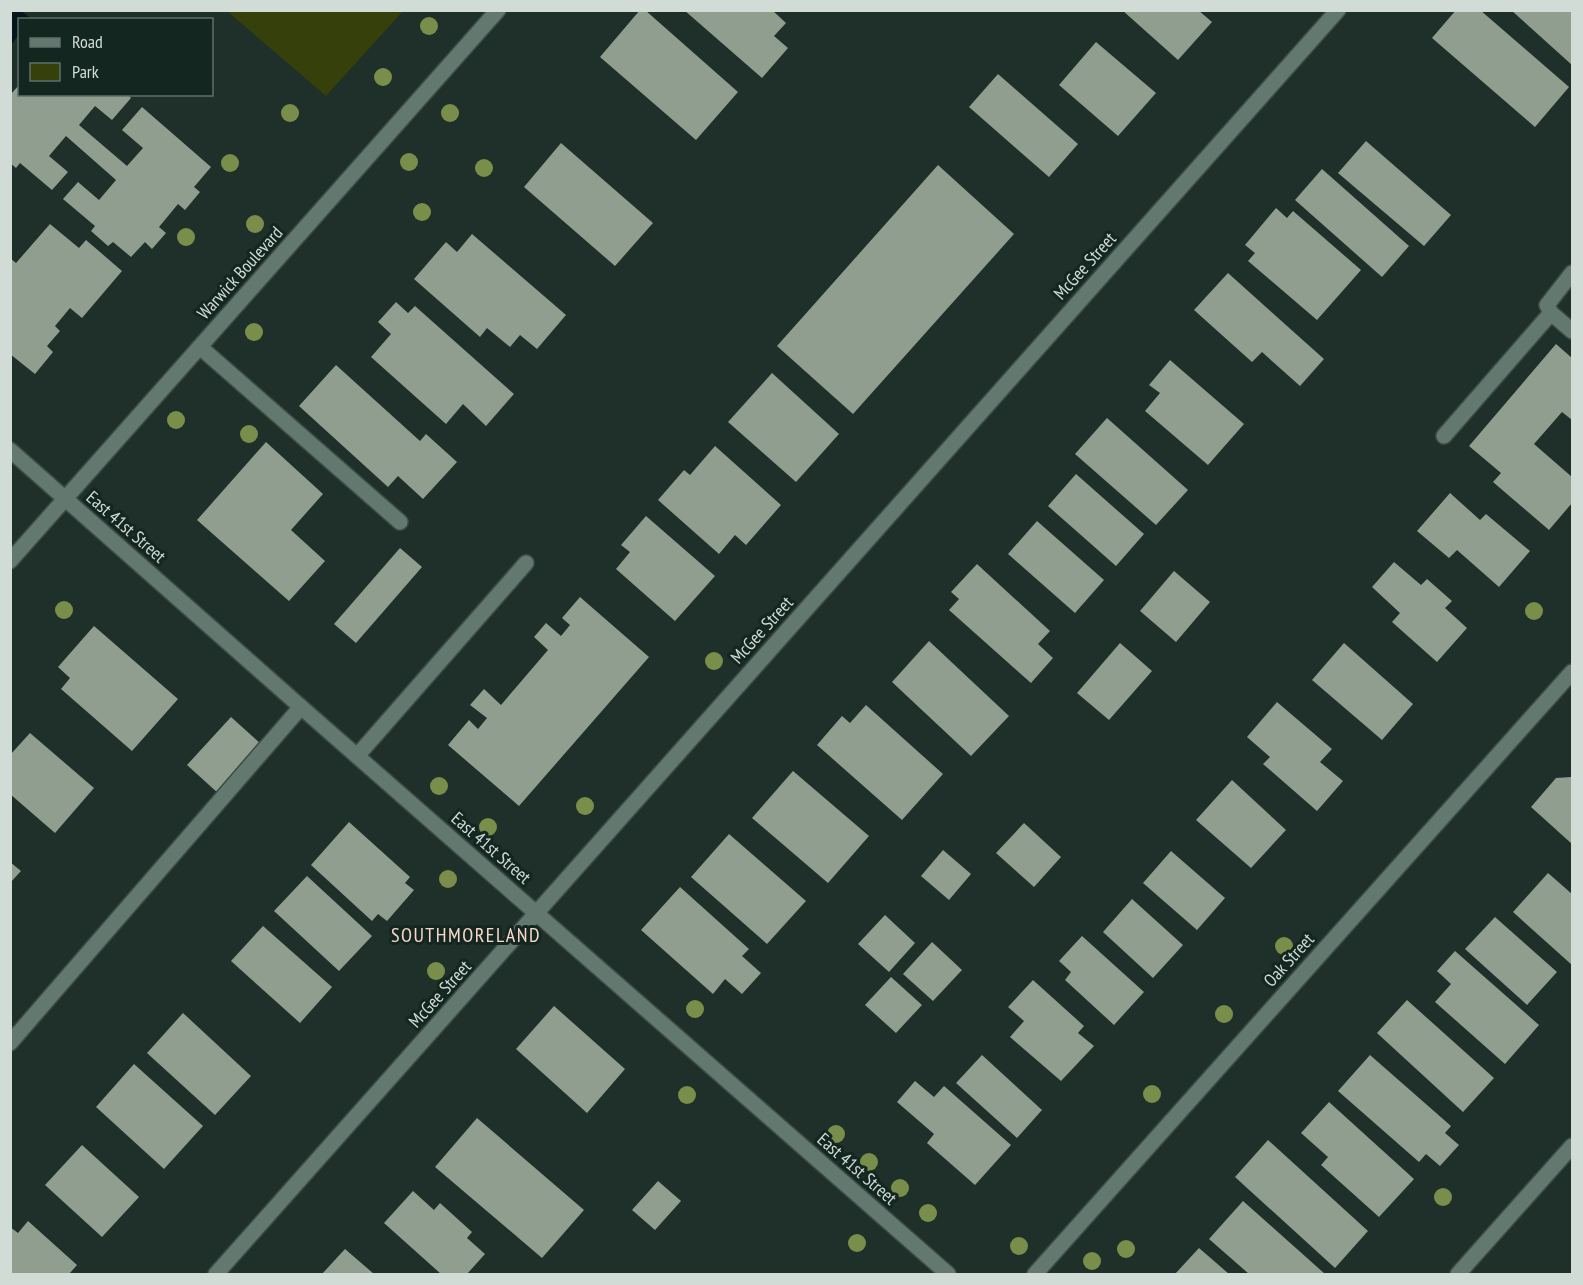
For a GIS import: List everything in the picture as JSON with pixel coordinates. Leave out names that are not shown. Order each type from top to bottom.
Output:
[{"type":"street","name":"Warwick Boulevard","points":[[10,561],[498,10]]},
{"type":"street","name":"McGee Street","points":[[216,1275],[1338,10]]},
{"type":"street","points":[[1572,273],[1547,305],[1551,313],[1572,331]]},
{"type":"street","points":[[1444,436],[1551,313]]},
{"type":"street","points":[[200,347],[400,522]]},
{"type":"street","name":"East 41st Street","points":[[10,450],[948,1275]]},
{"type":"street","points":[[357,756],[526,563]]},
{"type":"street","name":"Oak Street","points":[[1035,1275],[1571,677]]},
{"type":"street","points":[[10,1043],[301,707]]},
{"type":"street","points":[[1458,1275],[1572,1146]]},
{"type":"green space","points":[[227,11],[403,11],[326,96]]},
{"type":"shaded area","points":[[11,10],[21,11],[31,18],[18,18],[18,35],[11,45]]},
{"type":"building","points":[[640,10],[645,10],[738,92],[696,140],[600,57]]},
{"type":"building","points":[[684,10],[772,10],[786,23],[774,36],[788,48],[762,78]]},
{"type":"building","points":[[1122,10],[1198,10],[1212,22],[1178,60]]},
{"type":"building","points":[[1456,10],[1480,10],[1569,87],[1535,127],[1432,38]]},
{"type":"building","points":[[1511,10],[1572,10],[1572,65]]},
{"type":"building","points":[[1096,42],[1156,93],[1118,136],[1059,85]]},
{"type":"building","points":[[998,74],[1078,144],[1049,177],[969,107]]},
{"type":"building","points":[[18,86],[18,96],[129,96],[131,98],[112,120],[95,106],[79,125],[127,166],[143,148],[122,130],[142,107],[211,167],[194,187],[200,192],[185,210],[178,204],[159,227],[166,233],[152,249],[145,242],[131,257],[113,242],[108,246],[91,231],[95,226],[63,199],[78,182],[99,200],[116,180],[66,136],[49,156],[68,172],[52,190],[20,163],[16,168],[10,163],[10,95]]},
{"type":"building","points":[[1366,141],[1451,215],[1424,246],[1338,173]]},
{"type":"building","points":[[561,143],[653,223],[615,266],[524,187]]},
{"type":"building","points":[[938,165],[1014,234],[853,414],[777,346]]},
{"type":"building","points":[[1322,169],[1409,246],[1382,277],[1295,200]]},
{"type":"building","points":[[1276,208],[1287,218],[1293,211],[1361,270],[1317,320],[1248,261],[1255,253],[1245,245]]},
{"type":"building","points":[[50,224],[79,248],[86,240],[122,271],[82,318],[70,308],[55,326],[60,331],[47,346],[53,352],[35,374],[10,354],[10,279],[12,277],[10,258],[16,263]]},
{"type":"building","points":[[472,234],[566,315],[537,349],[520,335],[510,347],[487,328],[480,337],[414,279],[446,242],[457,252]]},
{"type":"building","points":[[1228,273],[1324,359],[1300,386],[1262,352],[1252,362],[1194,310]]},
{"type":"building","points":[[396,302],[408,313],[415,306],[514,394],[486,426],[463,404],[446,424],[371,357],[391,334],[378,322]]},
{"type":"building","points":[[1556,344],[1572,358],[1572,420],[1562,412],[1534,444],[1572,477],[1572,503],[1549,530],[1493,482],[1501,473],[1469,446]]},
{"type":"building","points":[[1170,360],[1244,424],[1208,465],[1145,411],[1160,393],[1149,385]]},
{"type":"building","points":[[336,365],[420,441],[426,434],[457,462],[423,499],[398,476],[388,487],[299,406]]},
{"type":"building","points":[[772,373],[839,434],[796,482],[728,422]]},
{"type":"building","points":[[1107,418],[1188,490],[1156,525],[1075,454]]},
{"type":"building","points":[[266,442],[323,494],[291,530],[325,561],[289,601],[197,520]]},
{"type":"building","points":[[715,446],[781,505],[746,545],[735,535],[719,554],[658,500],[684,470],[690,475]]},
{"type":"building","points":[[1076,474],[1144,534],[1116,566],[1048,506]]},
{"type":"building","points":[[1450,493],[1480,520],[1486,514],[1530,551],[1499,587],[1457,550],[1449,558],[1417,531]]},
{"type":"building","points":[[646,516],[715,576],[675,621],[616,569],[630,552],[621,545]]},
{"type":"building","points":[[1037,521],[1104,580],[1075,613],[1008,554]]},
{"type":"building","points":[[400,548],[422,567],[356,643],[334,624]]},
{"type":"building","points":[[1394,562],[1421,585],[1427,579],[1452,601],[1445,608],[1467,628],[1437,662],[1392,622],[1400,613],[1372,587]]},
{"type":"building","points":[[977,564],[1050,631],[1038,644],[1053,658],[1031,683],[949,610],[959,599],[951,592]]},
{"type":"building","points":[[1174,571],[1210,602],[1176,642],[1140,611]]},
{"type":"building","points":[[580,597],[649,657],[519,806],[448,745],[469,720],[478,729],[487,718],[470,705],[484,689],[501,705],[548,650],[534,637],[546,623],[561,636],[570,625],[562,618]]},
{"type":"building","points":[[94,626],[178,699],[132,751],[61,689],[70,678],[58,667]]},
{"type":"building","points":[[929,641],[1009,716],[971,756],[892,682]]},
{"type":"building","points":[[1120,643],[1152,671],[1109,720],[1077,693]]},
{"type":"building","points":[[1344,643],[1413,704],[1382,740],[1312,680]]},
{"type":"building","points":[[1277,702],[1332,749],[1320,762],[1343,781],[1317,811],[1263,764],[1270,757],[1247,737]]},
{"type":"building","points":[[866,705],[943,774],[902,820],[817,745],[842,716],[850,723]]},
{"type":"building","points":[[231,717],[262,745],[219,794],[187,765]]},
{"type":"building","points":[[30,733],[94,788],[55,833],[10,794],[10,755]]},
{"type":"building","points":[[793,771],[869,836],[828,883],[752,818]]},
{"type":"building","points":[[1571,777],[1572,844],[1531,807],[1556,778]]},
{"type":"building","points":[[1232,780],[1286,830],[1251,868],[1196,820]]},
{"type":"building","points":[[349,822],[410,877],[405,883],[414,890],[387,921],[378,914],[372,921],[311,865]]},
{"type":"building","points":[[1024,823],[1061,857],[1034,887],[996,853]]},
{"type":"building","points":[[729,834],[806,901],[767,944],[691,877]]},
{"type":"building","points":[[943,850],[971,874],[949,900],[921,876]]},
{"type":"building","points":[[1171,851],[1225,898],[1197,930],[1143,883]]},
{"type":"building","points":[[10,862],[21,871],[10,883]]},
{"type":"building","points":[[1548,873],[1572,894],[1572,965],[1513,912]]},
{"type":"building","points":[[307,876],[372,936],[339,971],[274,911]]},
{"type":"building","points":[[680,887],[749,949],[742,956],[761,973],[742,994],[725,979],[713,994],[641,930]]},
{"type":"building","points":[[1132,899],[1183,945],[1153,978],[1103,932]]},
{"type":"building","points":[[885,915],[915,943],[889,972],[858,944]]},
{"type":"building","points":[[1495,917],[1557,972],[1527,1005],[1465,949]]},
{"type":"building","points":[[263,926],[332,987],[300,1023],[231,961]]},
{"type":"building","points":[[1082,936],[1144,992],[1114,1025],[1065,980],[1071,972],[1059,961]]},
{"type":"building","points":[[932,942],[962,970],[933,1001],[903,974]]},
{"type":"building","points":[[1455,951],[1539,1025],[1505,1064],[1435,1002],[1451,984],[1437,971]]},
{"type":"building","points":[[891,977],[922,1005],[896,1033],[865,1005]]},
{"type":"building","points":[[1033,980],[1084,1026],[1078,1033],[1094,1046],[1061,1081],[1010,1037],[1024,1021],[1008,1007]]},
{"type":"building","points":[[1407,1000],[1494,1078],[1463,1112],[1377,1033]]},
{"type":"building","points":[[554,1006],[625,1069],[587,1113],[516,1049]]},
{"type":"building","points":[[183,1013],[251,1076],[215,1115],[147,1053]]},
{"type":"building","points":[[982,1055],[1042,1110],[1017,1138],[956,1083]]},
{"type":"building","points":[[1370,1055],[1451,1126],[1445,1133],[1459,1145],[1440,1166],[1426,1154],[1419,1162],[1338,1091]]},
{"type":"building","points":[[134,1064],[203,1126],[164,1169],[96,1107]]},
{"type":"building","points":[[915,1081],[934,1097],[944,1086],[1011,1145],[975,1185],[927,1143],[934,1134],[897,1102]]},
{"type":"building","points":[[1329,1102],[1414,1179],[1379,1217],[1321,1165],[1328,1157],[1301,1133]]},
{"type":"building","points":[[477,1118],[584,1210],[542,1258],[435,1167]]},
{"type":"building","points":[[1268,1140],[1368,1231],[1335,1268],[1235,1177]]},
{"type":"building","points":[[82,1145],[139,1197],[102,1237],[45,1185]]},
{"type":"building","points":[[658,1181],[681,1201],[655,1230],[632,1210]]},
{"type":"building","points":[[413,1191],[434,1210],[440,1203],[472,1232],[467,1238],[485,1254],[467,1274],[441,1274],[384,1223]]},
{"type":"building","points":[[1243,1201],[1325,1274],[1249,1274],[1209,1239]]},
{"type":"building","points":[[28,1221],[77,1265],[69,1274],[10,1274],[10,1227],[18,1233]]},
{"type":"building","points":[[1199,1248],[1229,1274],[1175,1274]]},
{"type":"building","points":[[345,1249],[374,1274],[322,1274]]},
{"type":"district","name":"SOUTHMORELAND","points":[[466,935]]}]
